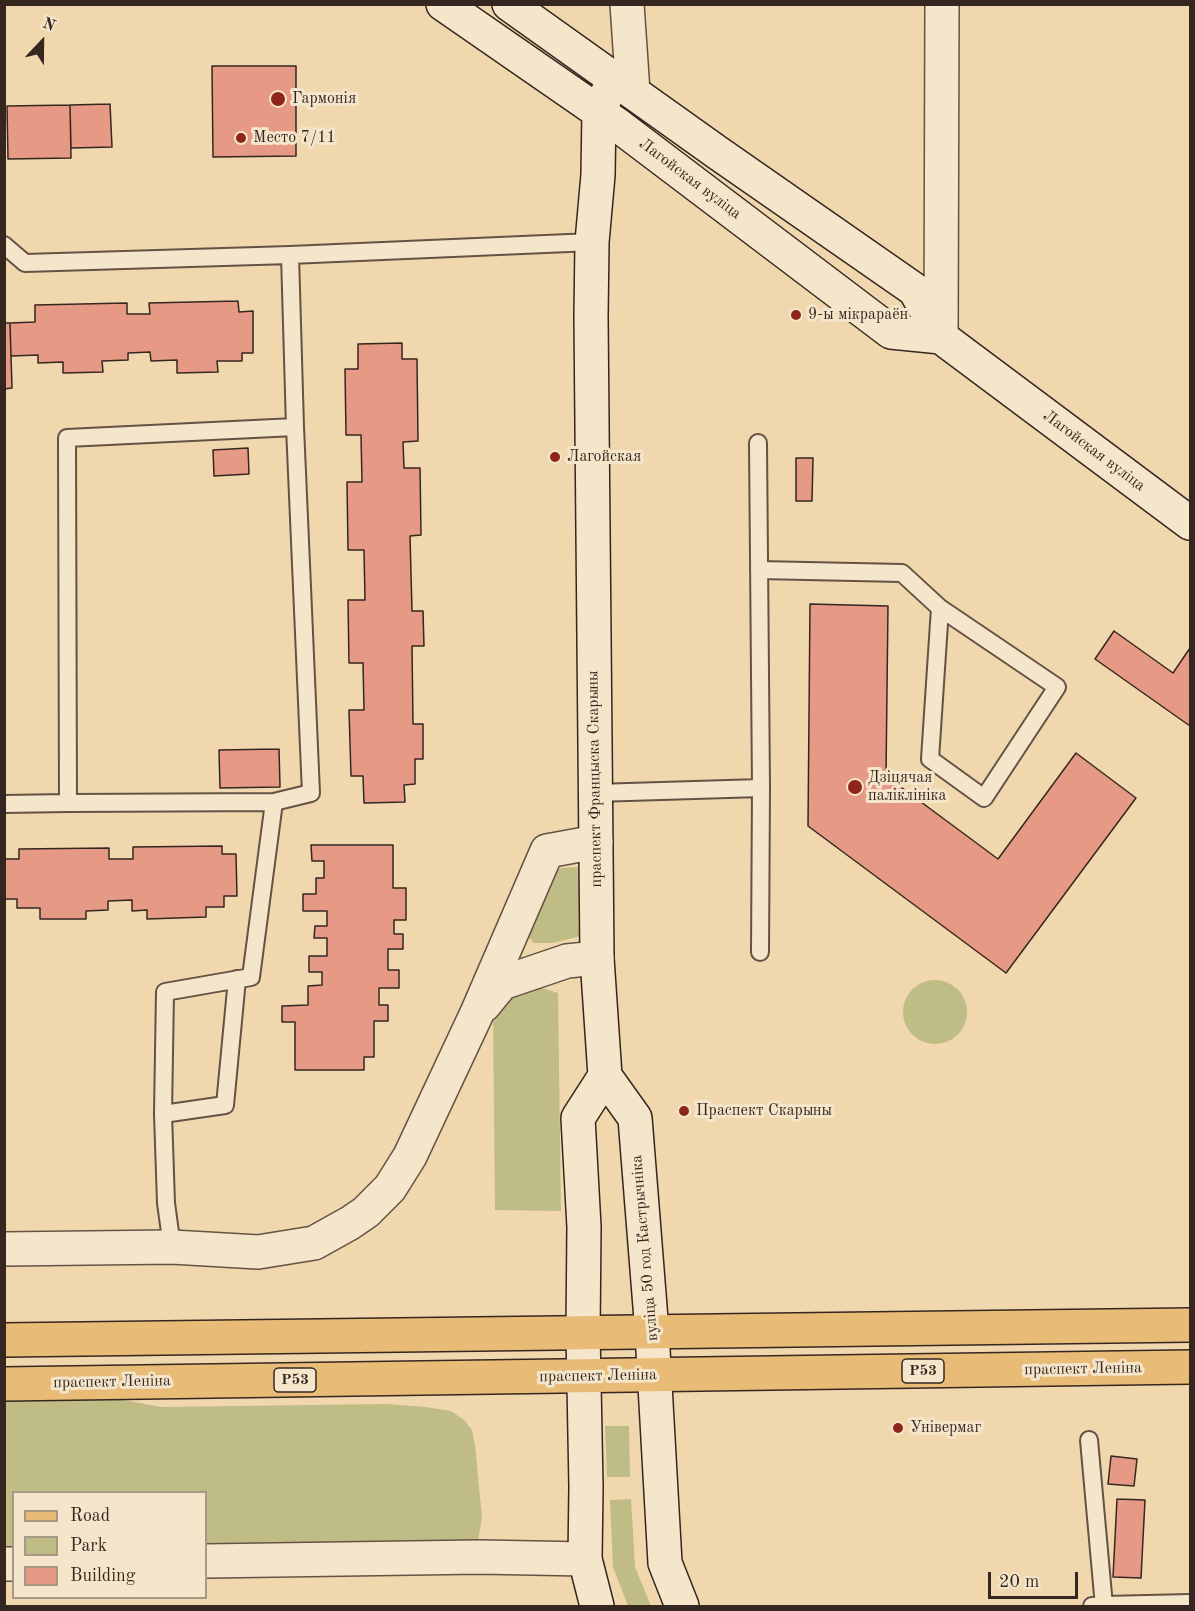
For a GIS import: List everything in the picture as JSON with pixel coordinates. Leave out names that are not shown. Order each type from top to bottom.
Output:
[{"type":"main road","name":"Лагойская вуліца","points":[[443,4],[607,117],[891,332],[941,336]]},
{"type":"main road","name":"Лагойская вуліца","points":[[509,4],[915,290],[941,336],[1191,523]]},
{"type":"main road","points":[[609,4],[624,85]]},
{"type":"main road","points":[[624,85],[627,4]]},
{"type":"main road","points":[[941,336],[942,4]]},
{"type":"main road","name":"праспект Францыска Скарыны","points":[[605,1076],[597,958],[592,242],[598,175],[607,117],[624,85]]},
{"type":"main road","points":[[4,1249],[172,1247],[258,1252],[314,1243],[366,1212],[390,1188],[410,1156],[477,1013],[547,851],[596,842]]},
{"type":"main road","points":[[477,1013],[502,983],[567,961],[597,958]]},
{"type":"main road","points":[[597,1606],[585,1559],[584,1227],[578,1118],[605,1076]]},
{"type":"main road","name":"вуліца 50 год Кастрычніка","points":[[605,1076],[635,1118],[655,1375],[665,1563],[682,1606]]},
{"type":"main road","points":[[4,1340],[1191,1325]]},
{"type":"main road","name":"праспект Леніна","points":[[4,1384],[1191,1367]]},
{"type":"main road","points":[[207,1561],[480,1557],[585,1559]]},
{"type":"lane","points":[[4,245],[25,263],[290,255],[592,242]]},
{"type":"lane","points":[[4,804],[274,802],[311,793],[290,255]]},
{"type":"lane","points":[[68,803],[67,438],[295,427]]},
{"type":"lane","points":[[758,443],[760,952]]},
{"type":"lane","points":[[759,570],[902,573],[940,608],[1057,687],[984,798],[930,759],[940,608]]},
{"type":"lane","points":[[595,793],[761,788]]},
{"type":"lane","points":[[172,1247],[166,1203],[163,1114],[165,992],[251,977],[274,802]]},
{"type":"lane","points":[[163,1114],[225,1105],[237,979]]},
{"type":"lane","points":[[1089,1440],[1100,1606],[1191,1603]]},
{"type":"green space","points":[[579,867],[581,936],[553,943],[534,943],[524,932],[549,881],[559,868]]},
{"type":"green space","points":[[935,980],[947,982],[958,989],[965,1000],[967,1012],[965,1024],[958,1035],[947,1042],[935,1044],[923,1042],[912,1035],[905,1024],[903,1012],[905,1000],[912,989],[923,982]]},
{"type":"green space","points":[[532,985],[558,993],[561,1211],[495,1210],[493,1014],[503,996]]},
{"type":"green space","points":[[54,1387],[161,1407],[386,1404],[451,1411],[464,1420],[472,1430],[475,1445],[482,1518],[477,1546],[207,1549],[207,1491],[12,1491],[12,1551],[5,1551],[4,1388]]},
{"type":"green space","points":[[605,1426],[629,1426],[630,1477],[607,1477]]},
{"type":"green space","points":[[631,1499],[635,1567],[651,1606],[628,1606],[613,1567],[610,1500]]},
{"type":"building","points":[[212,66],[296,66],[296,156],[213,157]]},
{"type":"building","points":[[110,104],[112,147],[71,148],[70,105]]},
{"type":"building","points":[[70,105],[71,158],[8,159],[7,106]]},
{"type":"building","points":[[238,301],[239,312],[253,311],[253,353],[242,353],[242,361],[217,361],[218,372],[177,373],[177,360],[151,361],[150,352],[128,353],[128,360],[102,361],[103,372],[63,373],[63,362],[38,363],[38,355],[11,356],[10,323],[35,322],[35,305],[127,303],[127,314],[150,314],[149,303]]},
{"type":"building","points":[[4,323],[10,323],[12,388],[4,389]]},
{"type":"building","points":[[402,343],[402,359],[417,359],[418,441],[403,442],[404,468],[420,468],[421,535],[410,536],[412,611],[423,611],[424,646],[412,646],[413,724],[423,724],[423,759],[415,759],[415,784],[404,785],[405,802],[364,803],[363,776],[351,776],[349,710],[364,710],[363,663],[349,663],[348,600],[365,600],[364,550],[348,550],[347,482],[362,482],[361,435],[346,435],[345,369],[358,369],[358,344]]},
{"type":"building","points":[[248,448],[249,474],[214,476],[213,450]]},
{"type":"building","points":[[796,458],[813,458],[812,501],[796,501]]},
{"type":"building","name":"Дзіцячая паліклініка","points":[[810,604],[888,606],[886,776],[998,859],[1076,753],[1136,798],[1006,973],[808,826]]},
{"type":"building","points":[[1114,631],[1173,673],[1190,648],[1190,726],[1095,659]]},
{"type":"building","points":[[279,749],[280,787],[220,788],[219,750]]},
{"type":"building","points":[[311,845],[393,845],[393,888],[406,888],[406,920],[394,920],[394,934],[403,934],[403,949],[388,949],[388,970],[399,970],[399,988],[379,988],[379,1005],[388,1005],[388,1021],[374,1021],[374,1057],[364,1057],[364,1070],[295,1070],[295,1022],[282,1022],[282,1006],[308,1005],[308,986],[322,985],[322,972],[309,972],[309,956],[327,956],[327,938],[314,938],[315,926],[327,926],[327,911],[303,911],[303,894],[316,894],[316,878],[324,878],[324,861],[312,861]]},
{"type":"building","points":[[222,846],[222,854],[236,854],[237,896],[224,896],[224,907],[206,907],[206,917],[147,919],[147,910],[132,911],[132,900],[108,901],[108,910],[86,911],[86,919],[40,919],[40,908],[17,908],[17,899],[4,899],[4,859],[19,859],[19,849],[109,848],[109,859],[133,859],[133,847]]},
{"type":"building","points":[[1111,1456],[1137,1459],[1134,1486],[1108,1484]]},
{"type":"building","points":[[1117,1499],[1145,1500],[1141,1578],[1113,1577]]},
{"type":"place","name":"Гармонія","points":[[278,99]]},
{"type":"place","name":"Место 7/11","points":[[241,138]]},
{"type":"place","name":"9-ы мікрараён","points":[[796,315]]},
{"type":"place","name":"Лагойская","points":[[555,457]]},
{"type":"place","name":"Дзіцячая паліклініка","points":[[855,787]]},
{"type":"place","name":"Праспект Скарыны","points":[[684,1111]]},
{"type":"place","name":"Універмаг","points":[[898,1428]]}]
